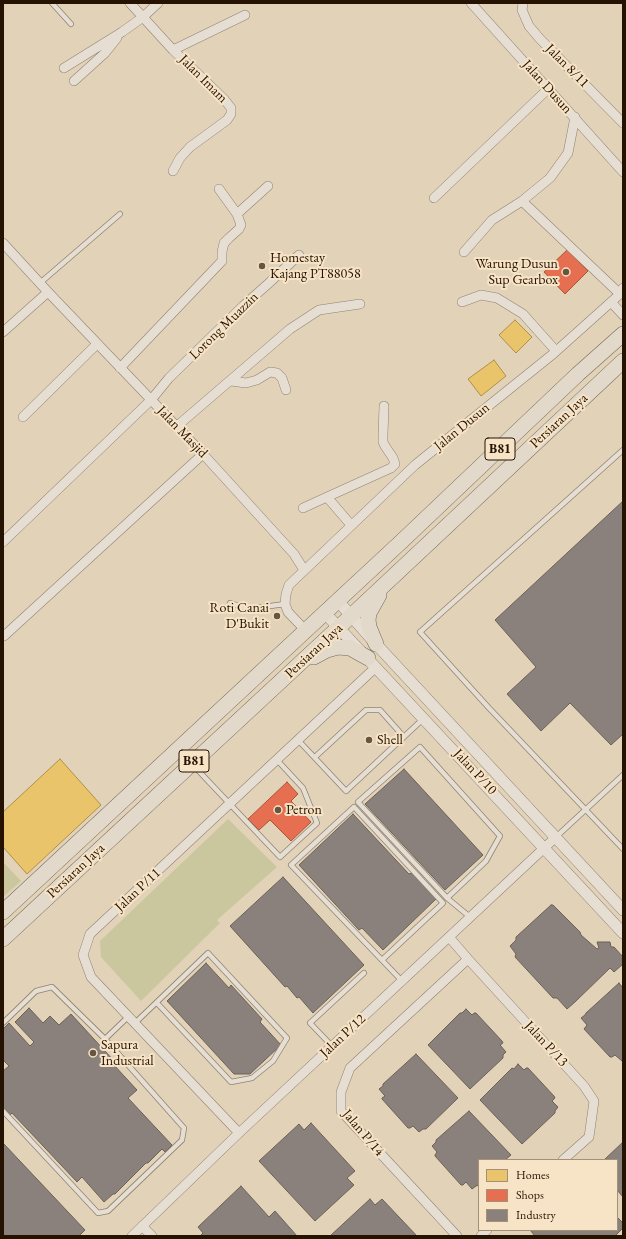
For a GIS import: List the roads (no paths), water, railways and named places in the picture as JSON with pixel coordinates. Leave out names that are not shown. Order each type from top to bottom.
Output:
[{"type":"main road","name":"Persiaran Jaya","points":[[3,912],[306,631],[578,374],[623,334]]},
{"type":"main road","name":"Persiaran Jaya","points":[[3,939],[339,628],[623,361]]},
{"type":"main road","points":[[376,644],[369,626],[369,613],[386,584]]},
{"type":"main road","points":[[298,665],[327,650],[338,647],[350,648],[372,663]]},
{"type":"street","name":"Jalan Imam","points":[[130,3],[173,50],[224,99],[232,114],[221,126],[190,147],[180,158],[173,172]]},
{"type":"street","points":[[64,68],[122,32],[143,17],[158,3]]},
{"type":"street","name":"Jalan Dusun","points":[[472,3],[623,172]]},
{"type":"street","name":"Jalan 8/11","points":[[523,3],[522,10],[529,26],[623,123]]},
{"type":"street","points":[[173,50],[246,15]]},
{"type":"street","points":[[74,81],[106,53],[122,32]]},
{"type":"street","points":[[434,198],[549,88]]},
{"type":"street","points":[[464,252],[492,220],[522,201],[550,178],[568,153],[575,118]]},
{"type":"street","points":[[237,214],[268,186]]},
{"type":"street","points":[[120,368],[222,261],[224,243],[239,230],[241,225],[237,214],[219,189]]},
{"type":"street","points":[[522,201],[621,291]]},
{"type":"street","name":"Jalan Masjid","points":[[3,243],[97,344],[203,454],[294,554],[304,570]]},
{"type":"street","name":"Lorong Muazzin","points":[[3,542],[151,400],[169,378],[243,306],[299,255]]},
{"type":"street","name":"Jalan Dusun","points":[[304,570],[415,465],[556,351],[611,302],[621,291]]},
{"type":"street","points":[[3,332],[48,292]]},
{"type":"street","points":[[462,302],[481,295],[497,298],[523,314],[556,351]]},
{"type":"street","points":[[611,302],[623,315]]},
{"type":"street","points":[[176,427],[290,329],[319,310],[360,304]]},
{"type":"street","points":[[23,417],[97,344]]},
{"type":"street","points":[[231,381],[246,383],[257,380],[270,372],[277,373],[282,378],[286,390]]},
{"type":"street","points":[[303,508],[391,468],[395,464],[383,442],[384,406]]},
{"type":"street","points":[[4,636],[203,454]]},
{"type":"street","points":[[327,497],[351,525]]},
{"type":"street","points":[[304,570],[289,585],[285,604],[288,612],[306,631]]},
{"type":"street","name":"Jalan P/10","points":[[338,601],[376,644],[623,910]]},
{"type":"street","name":"Jalan P/10","points":[[325,613],[623,932]]},
{"type":"street","name":"Jalan P/11","points":[[239,1133],[91,977],[82,955],[90,934],[298,740],[372,663]]},
{"type":"street","name":"Jalan P/12","points":[[132,1236],[239,1133],[556,837]]},
{"type":"street","name":"Jalan P/13","points":[[449,937],[468,960],[584,1086],[594,1101],[589,1137],[564,1159]]},
{"type":"street","name":"Jalan P/14","points":[[457,1236],[341,1111],[341,1092],[350,1068],[468,960]]},
{"type":"street","points":[[142,1226],[152,1236]]},
{"type":"lane","points":[[52,3],[72,24]]},
{"type":"lane","points":[[40,283],[120,214]]},
{"type":"lane","points":[[623,450],[420,632],[623,849]]},
{"type":"lane","points":[[230,603],[248,609],[285,604]]},
{"type":"lane","points":[[315,758],[366,710],[380,710],[404,737]]},
{"type":"lane","points":[[298,740],[346,791],[424,718]]},
{"type":"lane","points":[[447,898],[486,861],[500,836],[420,747],[358,802],[447,898],[470,917]]},
{"type":"lane","points":[[192,763],[280,857],[317,823],[303,788],[277,760]]},
{"type":"lane","points":[[556,837],[587,810],[623,775]]},
{"type":"lane","points":[[382,960],[443,903],[354,807],[291,865],[402,981]]},
{"type":"lane","points":[[105,1040],[157,1002],[208,953],[287,1038],[273,1061],[252,1078],[231,1082],[157,1002]]},
{"type":"lane","points":[[332,1046],[310,1023],[364,973]]},
{"type":"lane","points":[[3,1023],[36,991],[52,987],[105,1040],[184,1128],[182,1140],[108,1211],[98,1213],[3,1111]]},
{"type":"place","name":"Homestay Kajang PT88058","points":[[262,266]]},
{"type":"place","name":"Warung Dusun Sup Gearbox","points":[[566,272]]},
{"type":"place","name":"Roti Canai D'Bukit","points":[[277,616]]},
{"type":"place","name":"Shell","points":[[369,740]]},
{"type":"place","name":"Petron","points":[[278,810]]},
{"type":"place","name":"Sapura Industrial","points":[[93,1053]]}]
